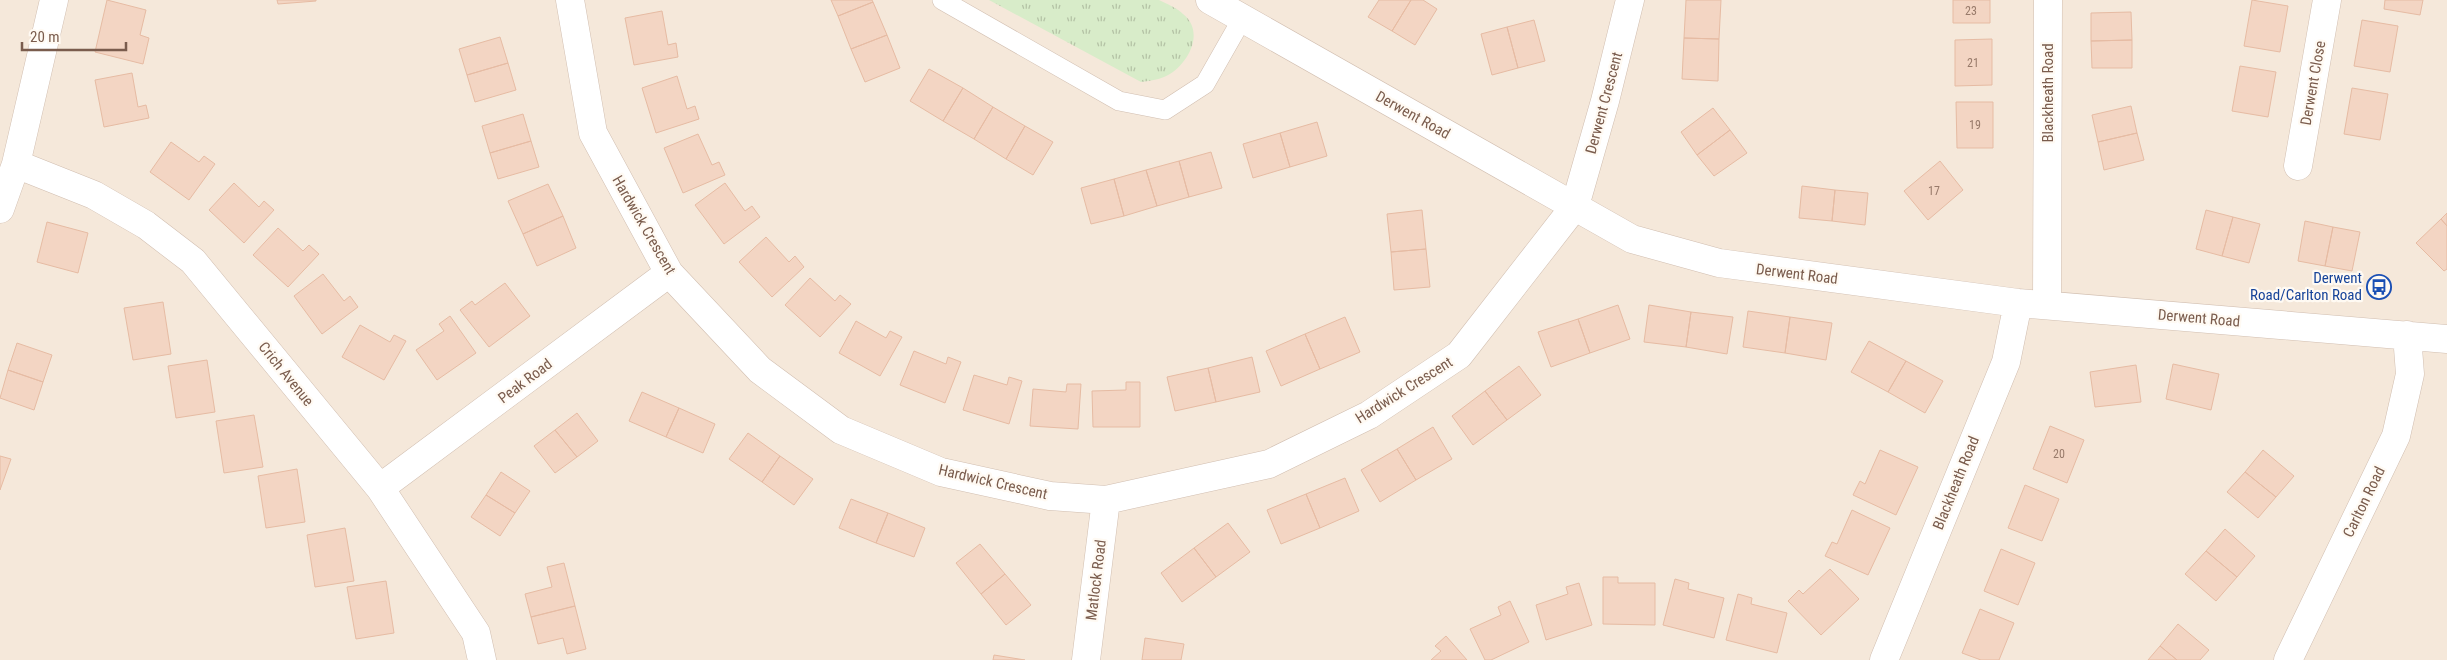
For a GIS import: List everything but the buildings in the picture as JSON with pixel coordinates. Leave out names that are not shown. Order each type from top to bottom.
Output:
[{"type":"street","points":[[0,209],[16,164],[54,0]]},
{"type":"street","name":"Hardwick Crescent","points":[[570,0],[593,133],[669,273],[760,370],[841,430],[941,472],[1050,496],[1106,500],[1269,464],[1369,415],[1460,355],[1575,206]]},
{"type":"street","name":"Derwent Road","points":[[1210,0],[1632,239],[1719,263],[2018,302],[2447,339]]},
{"type":"street","name":"Derwent Crescent","points":[[1575,206],[1608,92],[1630,0]]},
{"type":"street","name":"Blackheath Road","points":[[2047,305],[2048,0]]},
{"type":"street","name":"Derwent Close","points":[[2298,166],[2327,0]]},
{"type":"street","name":"Crich Avenue","points":[[16,164],[94,196],[146,225],[193,261],[380,488],[476,633],[482,660]]},
{"type":"street","name":"Peak Road","points":[[380,488],[669,273]]},
{"type":"street","name":"Blackheath Road","points":[[1884,660],[2006,362],[2018,302]]},
{"type":"street","name":"Carlton Road","points":[[2288,660],[2396,436],[2410,374],[2407,335]]},
{"type":"street","name":"Matlock Road","points":[[1086,660],[1106,500]]},
{"type":"lane","points":[[942,0],[1118,101],[1165,110],[1205,84],[1242,19]]},
{"type":"shaded area","points":[[0,0],[2447,0],[2447,660],[0,660]]},
{"type":"green space","points":[[989,0],[1159,0],[1178,10],[1190,22],[1193,40],[1191,49],[1180,66],[1161,78],[1141,82]]},
{"type":"place","name":"Derwent Road/Carlton Road","points":[[2379,287]]}]
